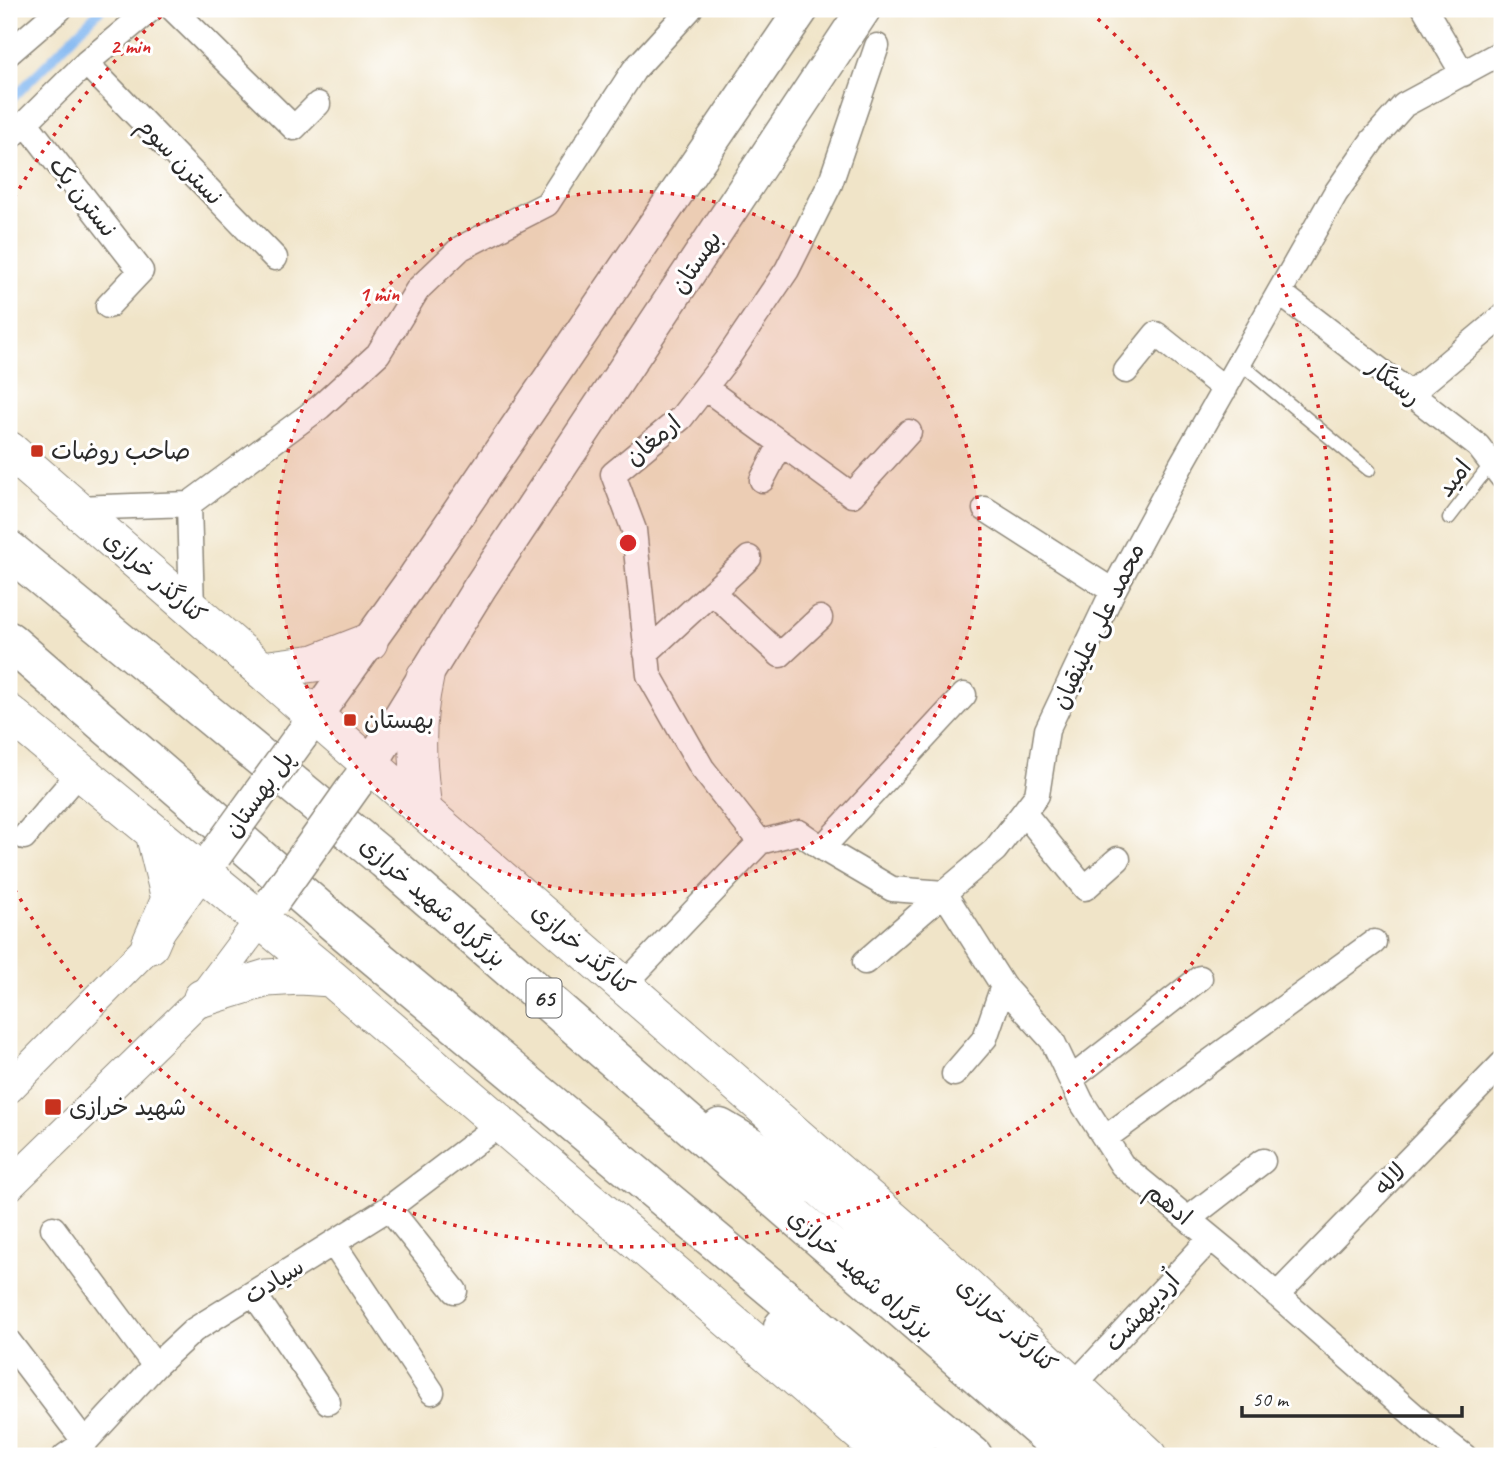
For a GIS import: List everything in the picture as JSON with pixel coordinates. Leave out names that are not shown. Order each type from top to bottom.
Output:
[{"type":"highway","name":"بزرگراه شهید خرازی","points":[[9,550],[385,860],[1071,1456]]},
{"type":"highway","points":[[9,641],[337,925],[972,1456]]},
{"type":"highway","points":[[9,652],[78,701]]},
{"type":"highway","points":[[635,1077],[821,1188],[1125,1456]]},
{"type":"highway","points":[[589,1136],[916,1456]]},
{"type":"main road","points":[[308,726],[369,642],[802,9]]},
{"type":"main road","name":"بهستان","points":[[364,774],[480,587],[864,9]]},
{"type":"main road","points":[[720,128],[762,163]]},
{"type":"main road","name":"کنارگذر خرازی","points":[[9,450],[262,670],[308,726],[364,774],[424,810],[913,1237],[1149,1456]]},
{"type":"main road","points":[[262,670],[315,663],[369,642]]},
{"type":"main road","points":[[424,810],[416,737],[425,677]]},
{"type":"main road","points":[[9,713],[154,833],[209,863],[267,910],[331,978],[887,1456]]},
{"type":"main road","name":"پل بهستان","points":[[209,863],[308,726]]},
{"type":"main road","points":[[267,910],[364,774]]},
{"type":"main road","points":[[150,945],[170,899],[154,833]]},
{"type":"main road","points":[[202,998],[268,978],[331,978]]},
{"type":"street","points":[[9,53],[60,9]]},
{"type":"street","points":[[17,131],[86,63],[151,9]]},
{"type":"street","points":[[173,9],[294,128],[318,104]]},
{"type":"street","points":[[76,508],[189,504],[320,407],[378,354],[418,289],[461,248],[547,204],[635,70],[690,9]]},
{"type":"street","points":[[1425,9],[1463,74]]},
{"type":"street","name":"ارمغان","points":[[760,842],[702,768],[649,674],[634,530],[613,474],[681,418],[787,270],[830,184],[877,46]]},
{"type":"street","name":"محمد علی علینقیان","points":[[865,962],[995,850],[1037,795],[1047,730],[1113,591],[1335,194],[1372,141],[1404,105],[1502,52]]},
{"type":"street","name":"نسترن سوم","points":[[86,63],[275,258]]},
{"type":"street","name":"نسترن یک","points":[[17,131],[141,271],[108,306]]},
{"type":"street","name":"رستگار","points":[[1280,293],[1478,446],[1497,471]]},
{"type":"street","points":[[1410,394],[1502,317]]},
{"type":"street","points":[[1126,371],[1156,334],[1225,389]]},
{"type":"street","points":[[705,388],[852,495],[909,432]]},
{"type":"street","points":[[762,480],[781,444]]},
{"type":"street","points":[[189,504],[192,609]]},
{"type":"street","points":[[985,509],[1113,591]]},
{"type":"street","points":[[646,653],[749,558]]},
{"type":"street","points":[[712,592],[780,656],[820,618]]},
{"type":"street","points":[[822,848],[964,695]]},
{"type":"street","points":[[24,837],[81,771]]},
{"type":"street","points":[[1024,813],[1085,888],[1118,859]]},
{"type":"street","points":[[624,985],[760,842],[799,832],[892,889],[944,893]]},
{"type":"street","points":[[9,1088],[150,945],[209,863]]},
{"type":"street","name":"ادهم","points":[[944,893],[1003,986],[1052,1040],[1081,1101],[1122,1165],[1211,1238],[1433,1433],[1464,1456]]},
{"type":"street","points":[[9,1186],[202,998],[267,910]]},
{"type":"street","points":[[1105,1138],[1374,942]]},
{"type":"street","points":[[1071,1079],[1200,978]]},
{"type":"street","points":[[954,1074],[985,1038],[1003,986]]},
{"type":"street","name":"لاله","points":[[1277,1295],[1502,1064]]},
{"type":"street","name":"سیادت","points":[[75,1449],[155,1366],[194,1330],[389,1208],[500,1124]]},
{"type":"street","points":[[1188,1219],[1263,1161]]},
{"type":"street","points":[[389,1208],[455,1291]]},
{"type":"street","points":[[53,1228],[155,1366]]},
{"type":"street","name":"اُردیبهشت","points":[[1073,1386],[1211,1238]]},
{"type":"street","points":[[333,1243],[432,1392]]},
{"type":"street","points":[[254,1294],[328,1402]]},
{"type":"street","points":[[9,1342],[75,1449]]},
{"type":"lane","points":[[1240,362],[1369,470]]},
{"type":"lane","name":"امید","points":[[1449,518],[1497,471]]},
{"type":"waterway","points":[[9,102],[101,9]]},
{"type":"place","name":"صاحب روضات","points":[[37,451]]},
{"type":"place","name":"بهستان","points":[[350,720]]},
{"type":"place","name":"شهید خرازی","points":[[53,1107]]}]
